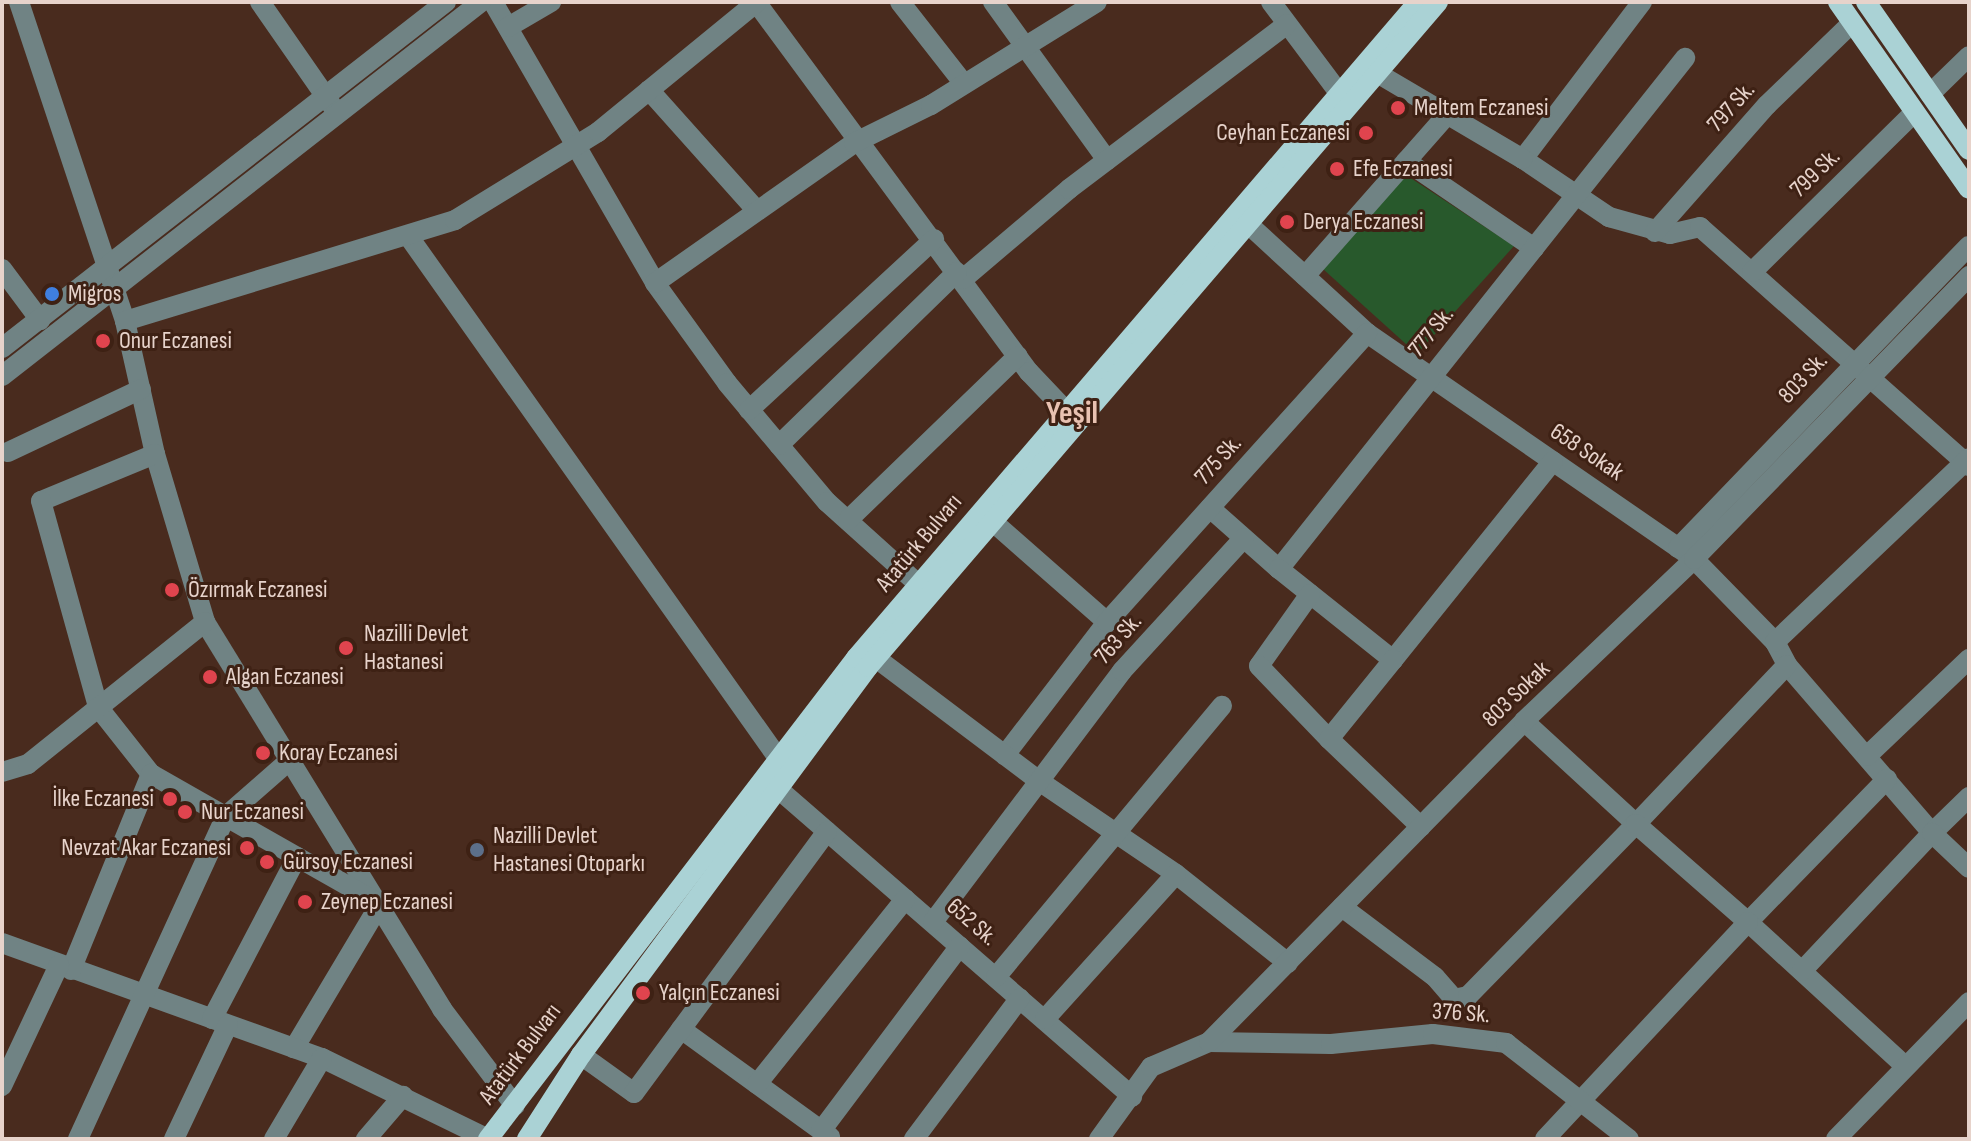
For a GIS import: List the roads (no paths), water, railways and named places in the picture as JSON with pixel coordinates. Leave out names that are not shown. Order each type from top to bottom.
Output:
[{"type":"main road","name":"Atatürk Bulvarı","points":[[488,1139],[778,758],[918,584],[1418,2]]},
{"type":"main road","name":"Atatürk Bulvarı","points":[[534,1136],[581,1055],[776,787],[876,658],[1438,2]]},
{"type":"main road","points":[[1838,2],[1969,189]]},
{"type":"main road","points":[[1873,5],[1969,150]]},
{"type":"main road","points":[[515,1106],[534,1136]]},
{"type":"street","points":[[19,2],[125,321],[155,454],[205,622],[442,1009],[515,1106]]},
{"type":"street","points":[[260,2],[332,106]]},
{"type":"street","points":[[332,106],[446,2]]},
{"type":"street","points":[[2,376],[111,279],[332,106],[481,2]]},
{"type":"street","points":[[493,2],[655,283],[749,410],[779,445],[848,520],[918,584]]},
{"type":"street","points":[[508,27],[551,2]]},
{"type":"street","points":[[125,321],[409,237],[455,220],[577,146],[756,2],[862,139],[1018,356],[1065,410]]},
{"type":"street","points":[[900,2],[964,84]]},
{"type":"street","points":[[993,2],[1107,160]]},
{"type":"street","points":[[655,283],[862,139],[964,84],[1097,2]]},
{"type":"street","points":[[1271,2],[1339,93]]},
{"type":"street","points":[[1523,159],[1642,2]]},
{"type":"street","name":"797 Sk.","points":[[1655,232],[1767,105],[1852,23]]},
{"type":"street","points":[[779,445],[960,276],[1287,24]]},
{"type":"street","points":[[1930,94],[1969,56]]},
{"type":"street","name":"777 Sk.","points":[[1279,569],[1428,377],[1685,58]]},
{"type":"street","points":[[1377,73],[1445,117],[1523,159],[1575,198],[1609,217],[1670,234],[1700,227],[1968,462],[1775,642]]},
{"type":"street","points":[[649,90],[757,211]]},
{"type":"street","name":"799 Sk.","points":[[1752,272],[1915,112]]},
{"type":"street","points":[[1305,276],[1445,117]]},
{"type":"street","points":[[1406,161],[1534,248]]},
{"type":"street","name":"658 Sokak","points":[[1247,223],[1367,333],[1686,554],[1775,642],[1787,665],[1932,833],[1969,868]]},
{"type":"street","points":[[409,237],[778,758]]},
{"type":"street","points":[[749,410],[934,239]]},
{"type":"street","name":"803 Sk.","points":[[1686,554],[1854,361],[1969,246]]},
{"type":"street","points":[[2,269],[40,320]]},
{"type":"street","name":"803 Sokak","points":[[1099,1139],[1132,1097],[1142,1076],[1161,1059],[1209,1042],[1686,554],[1871,376],[1969,276]]},
{"type":"street","points":[[2,348],[40,320],[111,279]]},
{"type":"street","name":"775 Sk.","points":[[1005,755],[1107,622],[1367,333]]},
{"type":"street","points":[[848,520],[1018,356]]},
{"type":"street","points":[[8,452],[141,389]]},
{"type":"street","points":[[155,454],[41,501],[98,707],[151,774],[380,904]]},
{"type":"street","points":[[1329,739],[1553,461]]},
{"type":"street","points":[[1210,508],[1279,569],[1393,660]]},
{"type":"street","points":[[992,521],[1107,622]]},
{"type":"street","name":"763 Sk.","points":[[933,922],[1042,783],[1122,671],[1244,538]]},
{"type":"street","points":[[1310,594],[1259,666],[1329,739],[1421,827]]},
{"type":"street","points":[[2,772],[28,764],[205,622]]},
{"type":"street","points":[[876,658],[1042,783],[1176,874],[1288,963]]},
{"type":"street","points":[[1867,756],[1969,659]]},
{"type":"street","points":[[1342,907],[1435,977],[1454,999],[1468,996],[1787,665]]},
{"type":"street","points":[[996,977],[1222,706]]},
{"type":"street","points":[[1524,721],[1906,1067]]},
{"type":"street","points":[[78,1139],[226,816],[290,760]]},
{"type":"street","points":[[2,1086],[65,968],[151,774]]},
{"type":"street","points":[[1545,1139],[1887,779]]},
{"type":"street","name":"652 Sk.","points":[[776,787],[1132,1097]]},
{"type":"street","points":[[1802,971],[1969,797]]},
{"type":"street","points":[[581,1055],[634,1093],[827,831]]},
{"type":"street","points":[[174,1139],[220,1022],[297,857]]},
{"type":"street","points":[[1045,1019],[1176,874]]},
{"type":"street","points":[[757,1084],[905,899]]},
{"type":"street","points":[[294,1048],[380,904]]},
{"type":"street","points":[[2,943],[322,1058],[488,1139]]},
{"type":"street","points":[[681,1029],[826,1135],[960,946]]},
{"type":"street","points":[[914,1139],[1020,998]]},
{"type":"street","points":[[1836,1139],[1969,1002]]},
{"type":"street","name":"376 Sk.","points":[[1209,1042],[1331,1044],[1433,1034],[1506,1043],[1629,1139]]},
{"type":"street","points":[[274,1139],[322,1058]]},
{"type":"street","points":[[366,1139],[403,1096]]},
{"type":"place","name":"Meltem Eczanesi","points":[[1398,108]]},
{"type":"place","name":"Ceyhan Eczanesi","points":[[1366,133]]},
{"type":"place","name":"Efe Eczanesi","points":[[1337,169]]},
{"type":"place","name":"Derya Eczanesi","points":[[1287,222]]},
{"type":"place","name":"Migros","points":[[52,294]]},
{"type":"place","name":"Onur Eczanesi","points":[[103,341]]},
{"type":"place","name":"Özırmak Eczanesi","points":[[172,590]]},
{"type":"place","name":"Nazilli Devlet Hastanesi","points":[[346,648]]},
{"type":"place","name":"Algan Eczanesi","points":[[210,677]]},
{"type":"place","name":"Koray Eczanesi","points":[[263,753]]},
{"type":"place","name":"İlke Eczanesi","points":[[170,799]]},
{"type":"place","name":"Nur Eczanesi","points":[[185,812]]},
{"type":"place","name":"Nevzat Akar Eczanesi","points":[[247,848]]},
{"type":"place","name":"Nazilli Devlet Hastanesi Otoparkı","points":[[477,850]]},
{"type":"place","name":"Gürsoy Eczanesi","points":[[267,862]]},
{"type":"place","name":"Zeynep Eczanesi","points":[[305,902]]},
{"type":"place","name":"Yalçın Eczanesi","points":[[643,993]]},
{"type":"district","name":"Yeşil","points":[[1072,414]]}]
